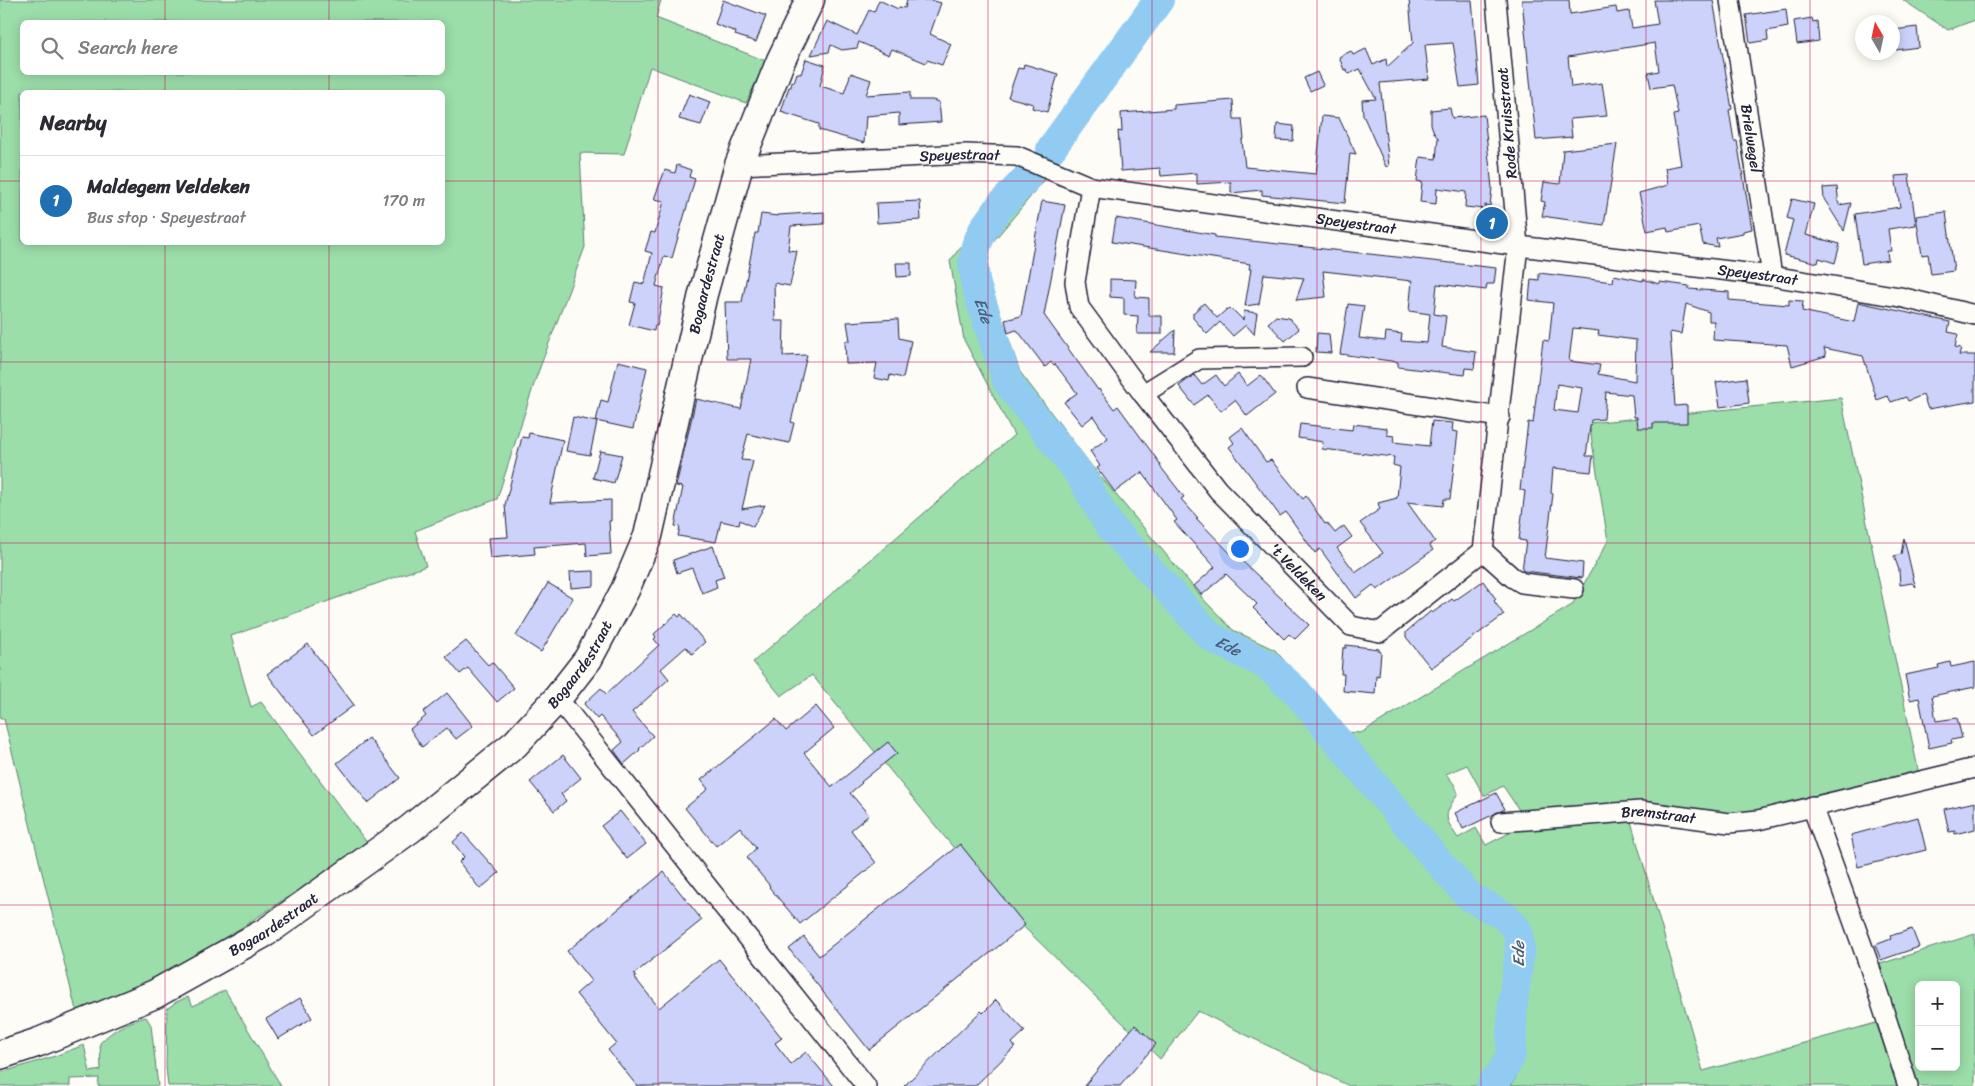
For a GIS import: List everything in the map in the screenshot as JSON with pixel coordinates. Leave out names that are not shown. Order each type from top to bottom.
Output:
[{"type":"street","name":"Bogaardestraat","points":[[0,1055],[39,1042],[155,994],[266,932],[410,830],[515,744],[556,700],[588,659],[625,590],[648,536],[703,294],[739,166],[781,60],[810,0]]},
{"type":"street","name":"Rode Kruisstraat","points":[[1496,0],[1518,246]]},
{"type":"street","name":"Brielwegel","points":[[1730,0],[1772,276]]},
{"type":"street","name":"Speyestraat","points":[[739,166],[966,154],[1017,156],[1091,187],[1518,246],[1772,276],[1900,297],[1975,315]]},
{"type":"street","name":"'t Veldeken","points":[[1091,187],[1075,282],[1079,307],[1143,394],[1218,490],[1351,626],[1380,632],[1483,551]]},
{"type":"street","points":[[1518,246],[1500,417],[1483,551],[1512,577],[1522,583],[1574,589]]},
{"type":"street","points":[[1143,394],[1199,359],[1302,357]]},
{"type":"street","points":[[1307,388],[1500,417]]},
{"type":"street","points":[[556,700],[567,710],[866,1086]]},
{"type":"street","name":"Bremstraat","points":[[1501,822],[1640,811],[1729,823],[1758,820],[1975,768]]},
{"type":"street","points":[[1812,806],[1868,962],[1908,1086]]},
{"type":"green space","points":[[0,0],[661,0],[656,18],[766,61],[746,103],[650,67],[624,154],[580,153],[585,247],[536,378],[497,499],[415,531],[426,566],[231,636],[251,707],[261,702],[368,844],[241,928],[162,975],[77,1014],[4,719],[0,719]]},
{"type":"green space","points":[[1903,0],[1975,0],[1975,20],[1948,30]]},
{"type":"green space","points":[[1020,167],[1047,177],[981,256],[1020,372],[1091,465],[1206,602],[1233,630],[1275,650],[1346,732],[1361,733],[1572,605],[1608,541],[1589,423],[1841,398],[1919,774],[1751,813],[1726,816],[1521,813],[1503,786],[1484,796],[1467,765],[1446,774],[1458,793],[1447,816],[1458,838],[1476,828],[1486,845],[1523,826],[1630,818],[1703,1071],[1876,1023],[1898,1086],[1511,1086],[1516,1077],[1522,1044],[1526,969],[1529,949],[1526,928],[1513,913],[1488,899],[1452,871],[1390,797],[1378,806],[1433,870],[1455,891],[1498,926],[1507,938],[1512,956],[1504,1004],[1505,1036],[1501,1059],[1482,1086],[1349,1086],[1198,1011],[1160,1059],[998,902],[812,675],[781,696],[753,662],[1014,435],[964,340],[950,261]]},
{"type":"green space","points":[[1975,934],[1975,1086],[1916,1086],[1877,965]]},
{"type":"green space","points":[[225,990],[281,1086],[168,1086],[166,1068],[167,1009],[176,1002],[188,997],[193,1006]]},
{"type":"green space","points":[[146,1017],[151,1025],[158,1086],[98,1086],[99,1078],[70,1079],[70,1086],[0,1086],[0,1073],[84,1045],[90,1072],[101,1070],[100,1043],[121,1027]]},
{"type":"building","points":[[723,0],[766,16],[756,42],[735,35],[736,32],[715,24]]},
{"type":"building","points":[[879,0],[898,9],[899,7],[905,8],[907,0],[931,0],[941,3],[930,34],[951,44],[942,65],[927,60],[926,63],[892,49],[889,55],[859,42],[857,48],[842,50],[831,45],[829,52],[811,55],[827,21],[857,35],[869,10],[874,12]]},
{"type":"building","points":[[1409,0],[1472,0],[1479,85],[1460,87],[1453,43],[1425,45],[1429,79],[1380,83],[1389,166],[1386,167],[1363,115],[1362,100],[1376,99],[1360,69],[1349,74],[1346,69],[1344,70],[1339,57],[1351,51],[1353,55],[1366,49],[1373,65],[1386,59],[1387,67],[1413,43]]},
{"type":"building","points":[[1522,0],[1569,0],[1570,14],[1616,7],[1617,13],[1629,11],[1632,28],[1658,24],[1654,0],[1713,0],[1732,109],[1729,110],[1734,141],[1737,141],[1752,229],[1743,231],[1743,233],[1716,238],[1718,247],[1703,244],[1699,226],[1668,232],[1667,227],[1647,231],[1639,193],[1668,185],[1665,168],[1681,165],[1673,115],[1678,114],[1672,85],[1651,88],[1648,73],[1659,71],[1655,43],[1568,57],[1571,87],[1602,83],[1607,116],[1570,119],[1572,137],[1536,140]]},
{"type":"building","points":[[1786,9],[1788,27],[1767,31],[1768,40],[1750,43],[1746,15]]},
{"type":"building","points":[[1812,18],[1813,22],[1817,21],[1819,41],[1797,44],[1794,21]]},
{"type":"building","points":[[1917,27],[1919,47],[1900,49],[1900,29]]},
{"type":"building","points":[[806,59],[825,65],[820,86],[844,93],[851,73],[871,80],[866,95],[910,92],[910,100],[932,100],[939,102],[941,122],[899,125],[899,113],[866,116],[864,143],[819,130],[819,124],[781,112],[789,87],[791,87],[792,81],[794,82],[797,73],[801,74]]},
{"type":"building","points":[[1024,64],[1058,74],[1047,112],[1032,108],[1033,104],[1008,97],[1018,68],[1023,69]]},
{"type":"building","points":[[1317,72],[1323,85],[1310,91],[1304,78]]},
{"type":"building","points":[[689,94],[710,102],[701,125],[679,119]]},
{"type":"building","points":[[1233,100],[1234,119],[1242,119],[1245,167],[1316,174],[1322,116],[1339,118],[1356,154],[1350,153],[1345,203],[1262,195],[1262,190],[1231,193],[1231,182],[1197,184],[1197,173],[1161,176],[1160,168],[1121,171],[1118,131],[1122,132],[1121,113],[1174,109],[1174,105]]},
{"type":"building","points":[[1450,108],[1452,118],[1484,115],[1492,188],[1490,206],[1485,205],[1485,209],[1465,207],[1466,192],[1437,188],[1436,204],[1420,202],[1422,182],[1417,181],[1420,157],[1436,159],[1438,138],[1431,124],[1431,110]]},
{"type":"building","points":[[1277,124],[1294,126],[1293,141],[1276,140]]},
{"type":"building","points":[[1617,144],[1604,225],[1542,216],[1545,202],[1541,201],[1544,182],[1560,184],[1563,150]]},
{"type":"building","points":[[677,165],[691,170],[689,177],[695,179],[672,258],[664,256],[656,286],[664,288],[657,326],[655,325],[654,331],[629,325],[635,303],[630,302],[635,282],[644,284],[652,253],[645,251],[651,232],[655,233],[664,201],[654,199],[665,170],[675,173]]},
{"type":"building","points":[[1909,175],[1916,225],[1888,229],[1891,251],[1887,251],[1888,260],[1862,264],[1855,214],[1900,207],[1895,176]]},
{"type":"building","points":[[1837,187],[1839,205],[1851,203],[1844,231],[1824,199],[1823,188]]},
{"type":"building","points":[[1792,199],[1814,204],[1806,235],[1840,244],[1835,263],[1819,258],[1818,263],[1784,255],[1793,220],[1787,218]]},
{"type":"building","points":[[920,201],[921,220],[877,223],[876,203]]},
{"type":"building","points":[[1042,201],[1065,205],[1044,315],[1098,390],[1114,409],[1118,406],[1184,497],[1181,499],[1198,518],[1196,518],[1233,556],[1235,554],[1309,625],[1295,639],[1289,634],[1284,639],[1253,608],[1257,604],[1226,574],[1202,595],[1194,586],[1215,567],[1174,522],[1177,520],[1142,472],[1115,492],[1097,468],[1100,466],[1090,451],[1108,438],[1093,416],[1082,425],[1064,402],[1077,393],[1055,364],[1051,362],[1045,367],[1018,331],[1008,333],[1005,320],[1021,316]]},
{"type":"building","points":[[824,212],[824,224],[791,226],[788,250],[797,251],[790,286],[774,283],[775,321],[784,321],[783,356],[807,355],[791,422],[794,423],[789,443],[748,434],[741,460],[753,461],[742,509],[765,505],[753,527],[740,520],[739,525],[721,521],[716,542],[678,536],[680,527],[675,526],[683,487],[676,486],[696,399],[741,409],[751,359],[727,359],[725,302],[742,302],[755,233],[758,233],[761,214],[778,216]]},
{"type":"building","points":[[1946,212],[1954,271],[1931,274],[1928,254],[1922,255],[1916,216]]},
{"type":"building","points":[[1116,218],[1215,235],[1215,237],[1496,268],[1494,284],[1487,284],[1486,290],[1437,284],[1434,314],[1446,316],[1442,347],[1476,352],[1474,369],[1466,368],[1465,375],[1398,367],[1398,362],[1340,354],[1348,304],[1364,306],[1359,338],[1385,341],[1386,332],[1402,334],[1401,341],[1427,343],[1430,314],[1409,311],[1412,281],[1323,271],[1326,297],[1296,300],[1304,278],[1264,274],[1259,304],[1245,306],[1251,269],[1249,269],[1250,264],[1112,242]]},
{"type":"building","points":[[896,263],[911,263],[911,276],[897,277]]},
{"type":"building","points":[[1539,273],[1613,282],[1614,275],[1643,281],[1643,279],[1659,284],[1660,282],[1689,286],[1689,289],[1729,292],[1729,300],[1789,305],[1789,300],[1803,301],[1802,311],[1854,322],[1858,302],[1950,322],[1948,332],[1958,334],[1955,347],[1961,348],[1959,355],[1975,355],[1975,401],[1928,409],[1923,395],[1908,401],[1906,397],[1891,402],[1888,396],[1877,400],[1863,356],[1824,348],[1826,356],[1792,366],[1787,345],[1713,340],[1714,321],[1709,321],[1709,312],[1686,304],[1681,334],[1670,332],[1675,406],[1687,405],[1687,423],[1653,423],[1653,428],[1638,428],[1637,417],[1634,417],[1632,395],[1606,392],[1604,419],[1591,420],[1586,456],[1593,456],[1591,472],[1553,468],[1551,493],[1553,494],[1545,558],[1583,563],[1582,578],[1524,571],[1522,570],[1526,541],[1519,540],[1525,491],[1520,490],[1528,422],[1533,423],[1543,340],[1549,341],[1553,303],[1529,300],[1531,279],[1539,280]],"holes":[[[1573,328],[1599,331],[1598,335],[1636,340],[1635,381],[1598,374],[1600,365],[1569,361]],[[1557,384],[1582,388],[1578,413],[1554,410]]]},
{"type":"building","points":[[1110,279],[1136,280],[1135,297],[1149,298],[1149,316],[1162,316],[1162,334],[1137,334],[1138,316],[1124,315],[1124,298],[1110,297]]},
{"type":"building","points":[[1204,303],[1217,318],[1227,309],[1233,310],[1243,320],[1244,311],[1257,313],[1254,334],[1246,325],[1233,336],[1220,322],[1207,334],[1193,318],[1193,313]]},
{"type":"building","points":[[1276,316],[1289,318],[1299,329],[1285,341],[1268,323]]},
{"type":"building","points":[[898,319],[899,338],[911,341],[903,378],[890,375],[889,381],[874,378],[877,363],[846,364],[845,341],[850,341],[847,322]]},
{"type":"building","points":[[1175,330],[1174,352],[1150,352]]},
{"type":"building","points":[[1317,333],[1329,334],[1331,353],[1316,352]]},
{"type":"building","points":[[618,361],[647,368],[633,429],[596,421],[601,400],[608,402]]},
{"type":"building","points":[[1238,374],[1247,386],[1261,375],[1275,394],[1247,416],[1235,400],[1221,411],[1208,395],[1194,405],[1179,386],[1194,375],[1202,385],[1216,375],[1224,386]]},
{"type":"building","points":[[1746,378],[1749,403],[1720,407],[1716,382]]},
{"type":"building","points":[[573,417],[597,422],[590,455],[566,451]]},
{"type":"building","points":[[1432,421],[1453,423],[1452,431],[1458,432],[1450,499],[1444,499],[1443,506],[1407,502],[1435,541],[1429,545],[1433,550],[1377,590],[1373,585],[1356,598],[1320,549],[1315,553],[1286,512],[1280,516],[1229,447],[1234,443],[1230,437],[1242,428],[1266,462],[1271,460],[1303,499],[1306,496],[1325,524],[1327,523],[1335,533],[1344,526],[1352,537],[1337,548],[1355,572],[1383,553],[1360,523],[1380,509],[1378,503],[1397,498],[1400,467],[1393,465],[1394,457],[1322,449],[1323,442],[1298,438],[1300,424],[1352,430],[1353,424],[1387,428],[1387,435],[1394,436],[1393,442],[1429,446]]},
{"type":"building","points":[[529,433],[563,440],[550,503],[611,500],[611,521],[609,521],[611,554],[587,556],[586,543],[534,547],[535,554],[490,558],[488,538],[508,537],[505,505],[522,437],[528,438]]},
{"type":"building","points":[[600,451],[622,455],[614,483],[593,478]]},
{"type":"building","points":[[1904,538],[1916,587],[1912,583],[1900,585],[1899,570],[1894,556],[1901,554]]},
{"type":"building","points":[[713,546],[724,577],[715,580],[717,587],[702,593],[692,568],[677,573],[673,560]]},
{"type":"building","points":[[594,571],[594,586],[571,588],[570,572]]},
{"type":"building","points":[[1483,581],[1496,599],[1494,601],[1504,615],[1431,668],[1406,637],[1406,632],[1431,611],[1432,613],[1452,599],[1454,601]]},
{"type":"building","points":[[548,583],[573,598],[541,652],[516,636]]},
{"type":"building","points":[[676,614],[679,617],[681,614],[705,642],[692,654],[686,647],[661,669],[669,679],[632,712],[653,736],[624,764],[614,750],[623,742],[600,716],[597,719],[584,704],[601,688],[606,694],[659,645],[654,639],[656,637],[654,634]]},
{"type":"building","points":[[466,641],[488,665],[492,662],[514,688],[497,702],[468,668],[460,674],[446,657]]},
{"type":"building","points":[[308,644],[354,705],[314,735],[267,674]]},
{"type":"building","points":[[1346,645],[1379,649],[1381,652],[1379,676],[1376,675],[1375,694],[1343,691],[1344,674],[1341,674],[1343,648],[1346,648]]},
{"type":"building","points":[[1950,662],[1951,667],[1975,662],[1975,687],[1932,696],[1936,721],[1957,718],[1962,738],[1951,740],[1952,743],[1929,748],[1919,698],[1910,700],[1905,675],[1939,668],[1938,665]]},
{"type":"building","points":[[447,693],[473,726],[456,739],[447,728],[422,747],[410,729],[426,716],[423,712]]},
{"type":"building","points":[[816,706],[834,728],[804,753],[832,787],[888,742],[897,753],[850,793],[869,815],[851,830],[876,863],[800,924],[747,858],[756,848],[740,827],[716,846],[685,808],[708,789],[701,780],[776,719],[786,731]]},
{"type":"building","points":[[369,738],[400,778],[368,803],[337,763]]},
{"type":"building","points":[[563,755],[581,778],[561,794],[566,801],[554,811],[530,782]]},
{"type":"building","points":[[1496,793],[1505,809],[1463,829],[1455,813]]},
{"type":"building","points":[[1975,802],[1975,829],[1955,834],[1955,831],[1949,832],[1944,809]]},
{"type":"building","points":[[620,811],[646,844],[627,859],[601,826]]},
{"type":"building","points":[[1918,817],[1926,850],[1858,867],[1851,835]]},
{"type":"building","points":[[463,833],[499,873],[480,889],[459,862],[464,857],[453,842]]},
{"type":"building","points":[[960,844],[1025,925],[869,1050],[789,949],[804,937],[819,956]]},
{"type":"building","points":[[664,872],[702,920],[634,974],[635,978],[659,1008],[719,959],[782,1038],[775,1043],[791,1064],[806,1052],[834,1086],[637,1086],[608,1050],[616,1043],[576,994],[591,981],[567,951]]},
{"type":"building","points":[[1912,929],[1919,947],[1881,960],[1875,945],[1891,939],[1890,936]]},
{"type":"building","points":[[300,998],[312,1018],[278,1039],[266,1019]]},
{"type":"building","points":[[996,1000],[1025,1031],[1012,1043],[1015,1047],[975,1086],[904,1086],[981,1011],[983,1013]]},
{"type":"building","points":[[1135,1025],[1156,1044],[1120,1086],[1084,1086]]},
{"type":"waterway","name":"Ede","points":[[1051,149],[1159,0]]},
{"type":"waterway","name":"Ede","points":[[1027,178],[1001,205],[984,228],[976,246],[973,264],[976,286],[1008,383],[1079,473],[1109,525],[1211,637],[1267,665],[1297,692],[1469,896],[1506,917],[1518,931],[1520,950],[1513,1001],[1511,1055],[1502,1072],[1491,1086]]},
{"type":"place","name":"Maldegem Veldeken","points":[[1492,223]]}]
